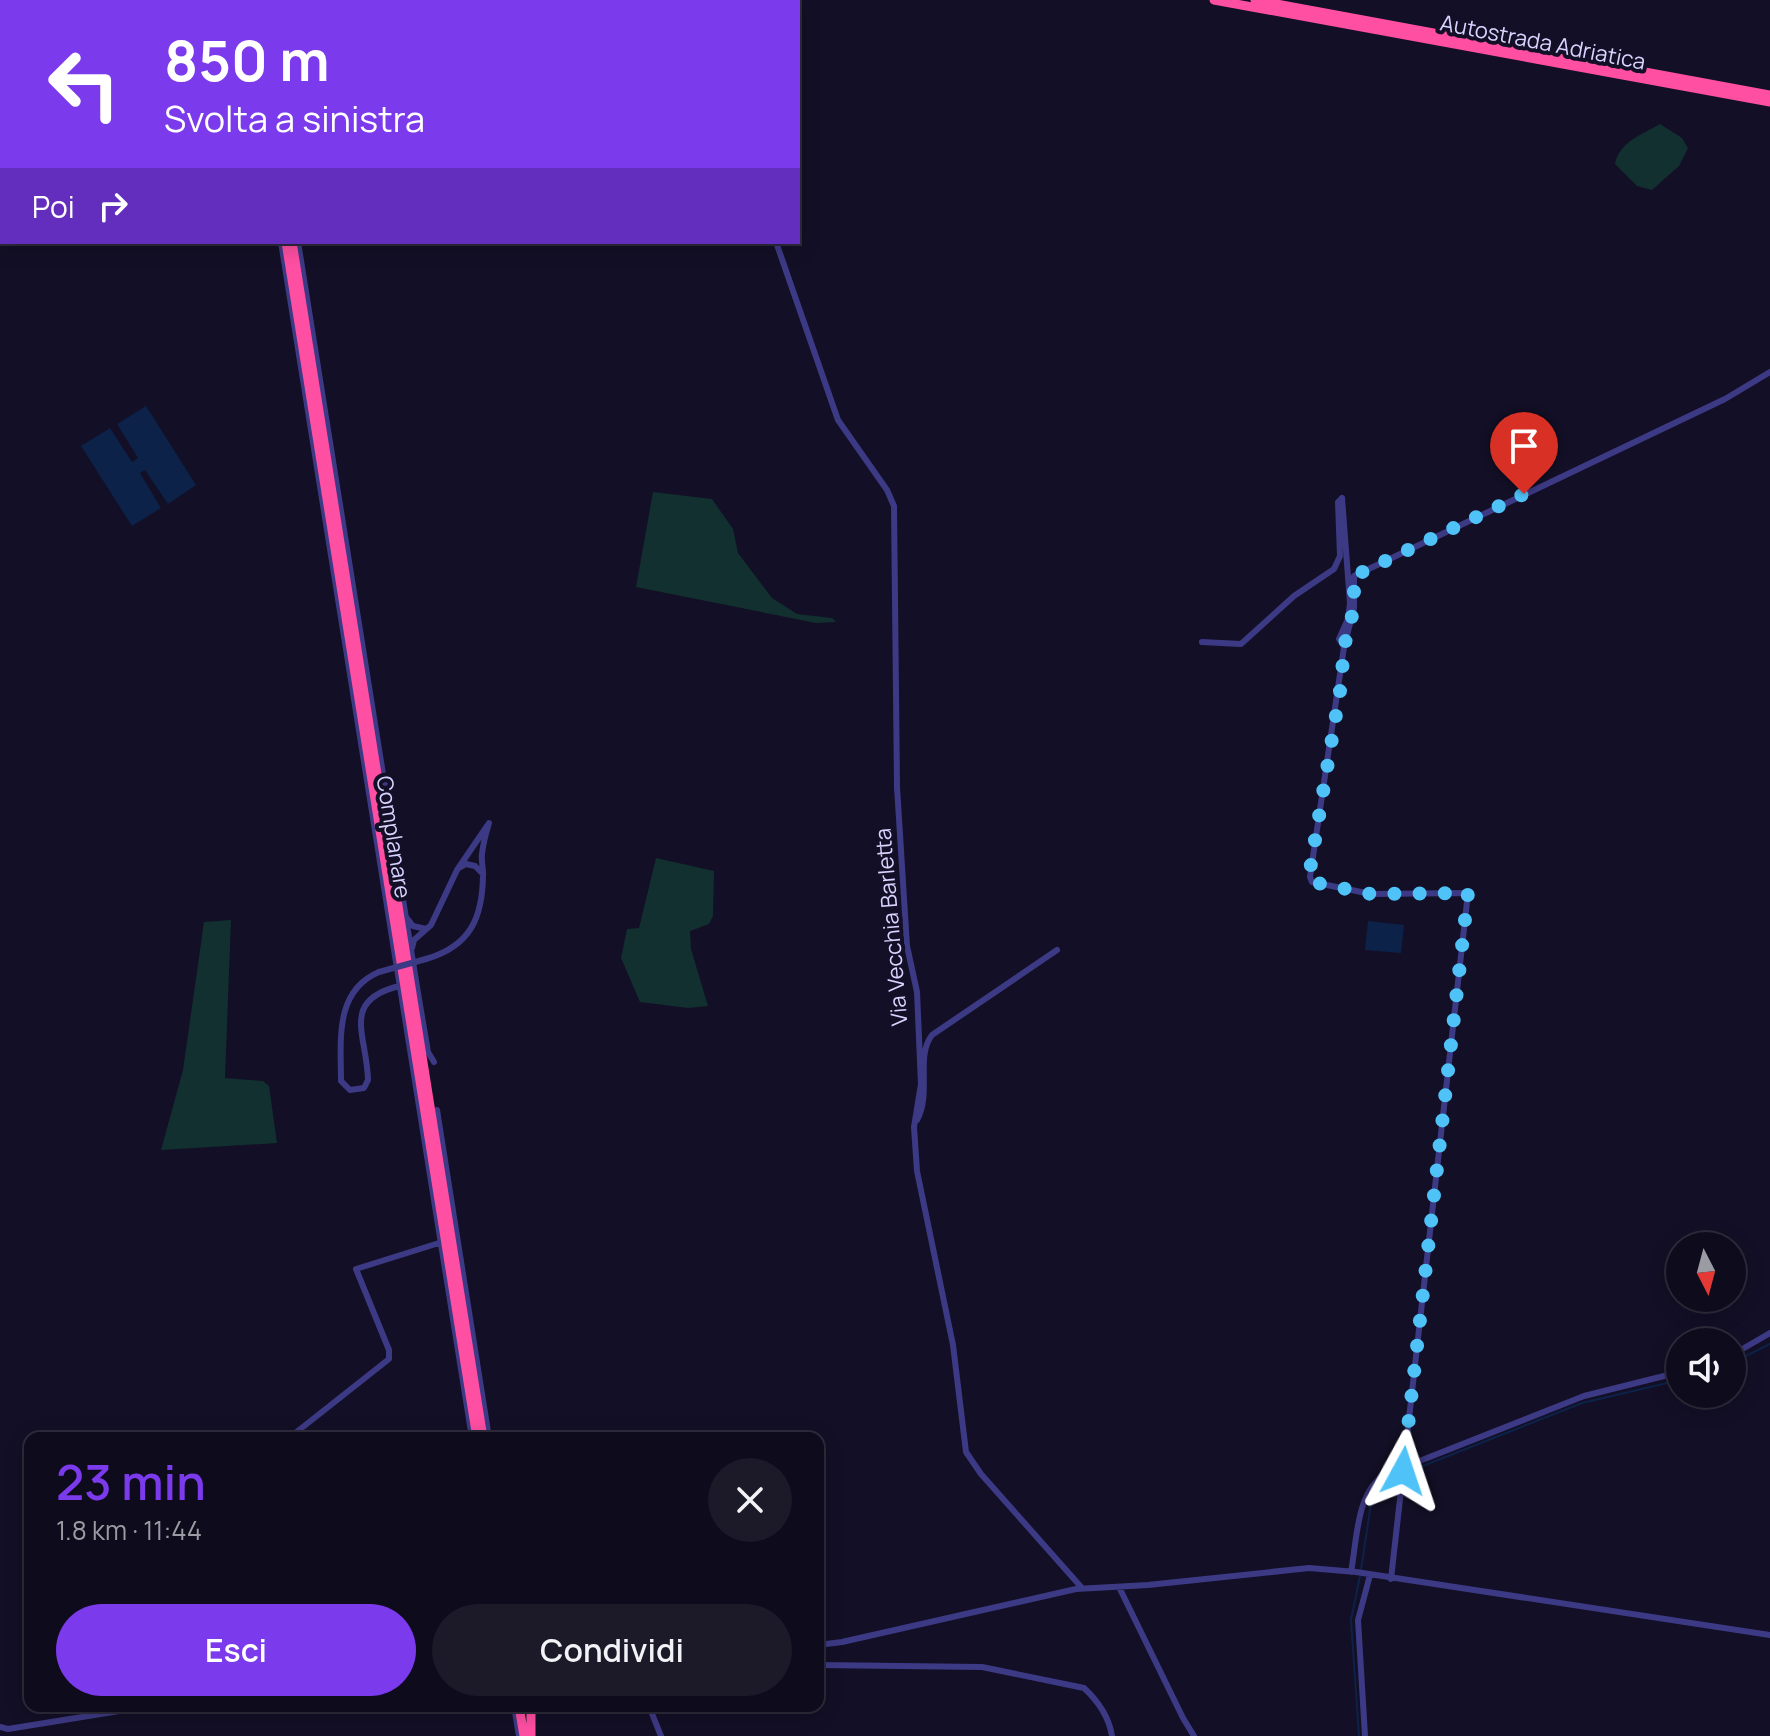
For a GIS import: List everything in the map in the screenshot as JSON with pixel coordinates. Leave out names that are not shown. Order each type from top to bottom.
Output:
[{"type":"highway","name":"Autostrada Adriatica","points":[[1214,0],[1770,102]]},
{"type":"highway","name":"Autostrada Adriatica","points":[[1255,0],[1770,95]]},
{"type":"highway","points":[[283,244],[473,1432]]},
{"type":"highway","points":[[295,244],[485,1432]]},
{"type":"highway","points":[[518,1712],[522,1736]]},
{"type":"highway","points":[[530,1712],[532,1736]]},
{"type":"street","name":"Complanare","points":[[283,244],[439,1243],[473,1432]]},
{"type":"street","name":"Complanare","points":[[295,244],[411,953],[428,1052],[434,1062]]},
{"type":"street","name":"Via Vecchia Barletta","points":[[777,244],[838,420],[887,490],[894,506],[897,787],[910,964],[917,992],[921,1084],[914,1127],[917,1171],[953,1345],[966,1452],[981,1474],[1082,1588]]},
{"type":"street","points":[[1391,1579],[1468,893],[1371,894],[1311,880],[1344,647],[1354,608],[1353,580],[1355,574],[1725,399],[1770,372]]},
{"type":"street","points":[[1202,642],[1241,644],[1294,596],[1334,569],[1340,556],[1338,502],[1342,498],[1349,610],[1339,639],[1344,647]]},
{"type":"street","points":[[399,986],[367,999],[362,1008],[368,1080],[364,1088],[350,1090],[341,1081],[345,1007],[349,995],[359,984],[379,972],[451,949],[471,931],[478,915],[482,855],[489,823],[457,870],[436,915],[414,940],[411,953]]},
{"type":"street","points":[[471,848],[483,874]]},
{"type":"street","points":[[471,848],[482,855]]},
{"type":"street","points":[[457,870],[466,864],[475,866],[483,874]]},
{"type":"street","points":[[405,916],[413,926],[426,929]]},
{"type":"street","points":[[408,934],[426,929]]},
{"type":"street","points":[[914,1127],[924,1107],[925,1047],[932,1035],[1057,950]]},
{"type":"street","points":[[437,1110],[485,1432]]},
{"type":"street","points":[[297,1432],[389,1359],[389,1350],[356,1269],[439,1243]]},
{"type":"street","points":[[1746,1347],[1770,1333]]},
{"type":"street","points":[[1365,1736],[1358,1620],[1368,1493],[1374,1481],[1403,1472],[1584,1396],[1666,1376]]},
{"type":"street","points":[[824,1644],[1082,1588],[1309,1568],[1770,1635]]},
{"type":"street","points":[[1119,1587],[1194,1736]]},
{"type":"street","points":[[824,1665],[982,1667],[1084,1688],[1096,1699],[1112,1736]]},
{"type":"street","points":[[0,1727],[8,1729],[113,1712]]},
{"type":"street","points":[[651,1712],[661,1736]]},
{"type":"green space","points":[[1660,124],[1682,138],[1688,148],[1679,166],[1652,190],[1637,186],[1615,164],[1617,156],[1627,144]]},
{"type":"green space","points":[[653,492],[712,499],[733,529],[738,553],[772,598],[797,614],[832,618],[836,622],[816,623],[636,587]]},
{"type":"green space","points":[[656,858],[714,871],[713,916],[709,924],[690,931],[691,949],[708,1006],[688,1008],[640,1002],[621,958],[627,929],[639,928]]},
{"type":"green space","points":[[231,920],[225,1078],[263,1081],[269,1086],[277,1143],[161,1150],[183,1070],[204,922]]},
{"type":"water","points":[[146,406],[196,485],[168,504],[145,470],[140,473],[161,508],[132,526],[81,446],[110,428],[132,462],[138,458],[117,424]]},
{"type":"water","points":[[1368,921],[1404,925],[1401,953],[1365,950]]},
{"type":"waterway","points":[[1746,1356],[1770,1344]]},
{"type":"waterway","points":[[1405,1473],[1582,1403],[1666,1383]]},
{"type":"waterway","points":[[1361,1570],[1372,1497],[1384,1483],[1399,1475]]},
{"type":"waterway","points":[[1359,1736],[1351,1620],[1360,1576]]},
{"type":"route","points":[[1403,1471],[1468,893],[1371,894],[1312,882],[1310,870],[1341,685],[1344,647],[1354,608],[1355,574],[1524,494]]}]
